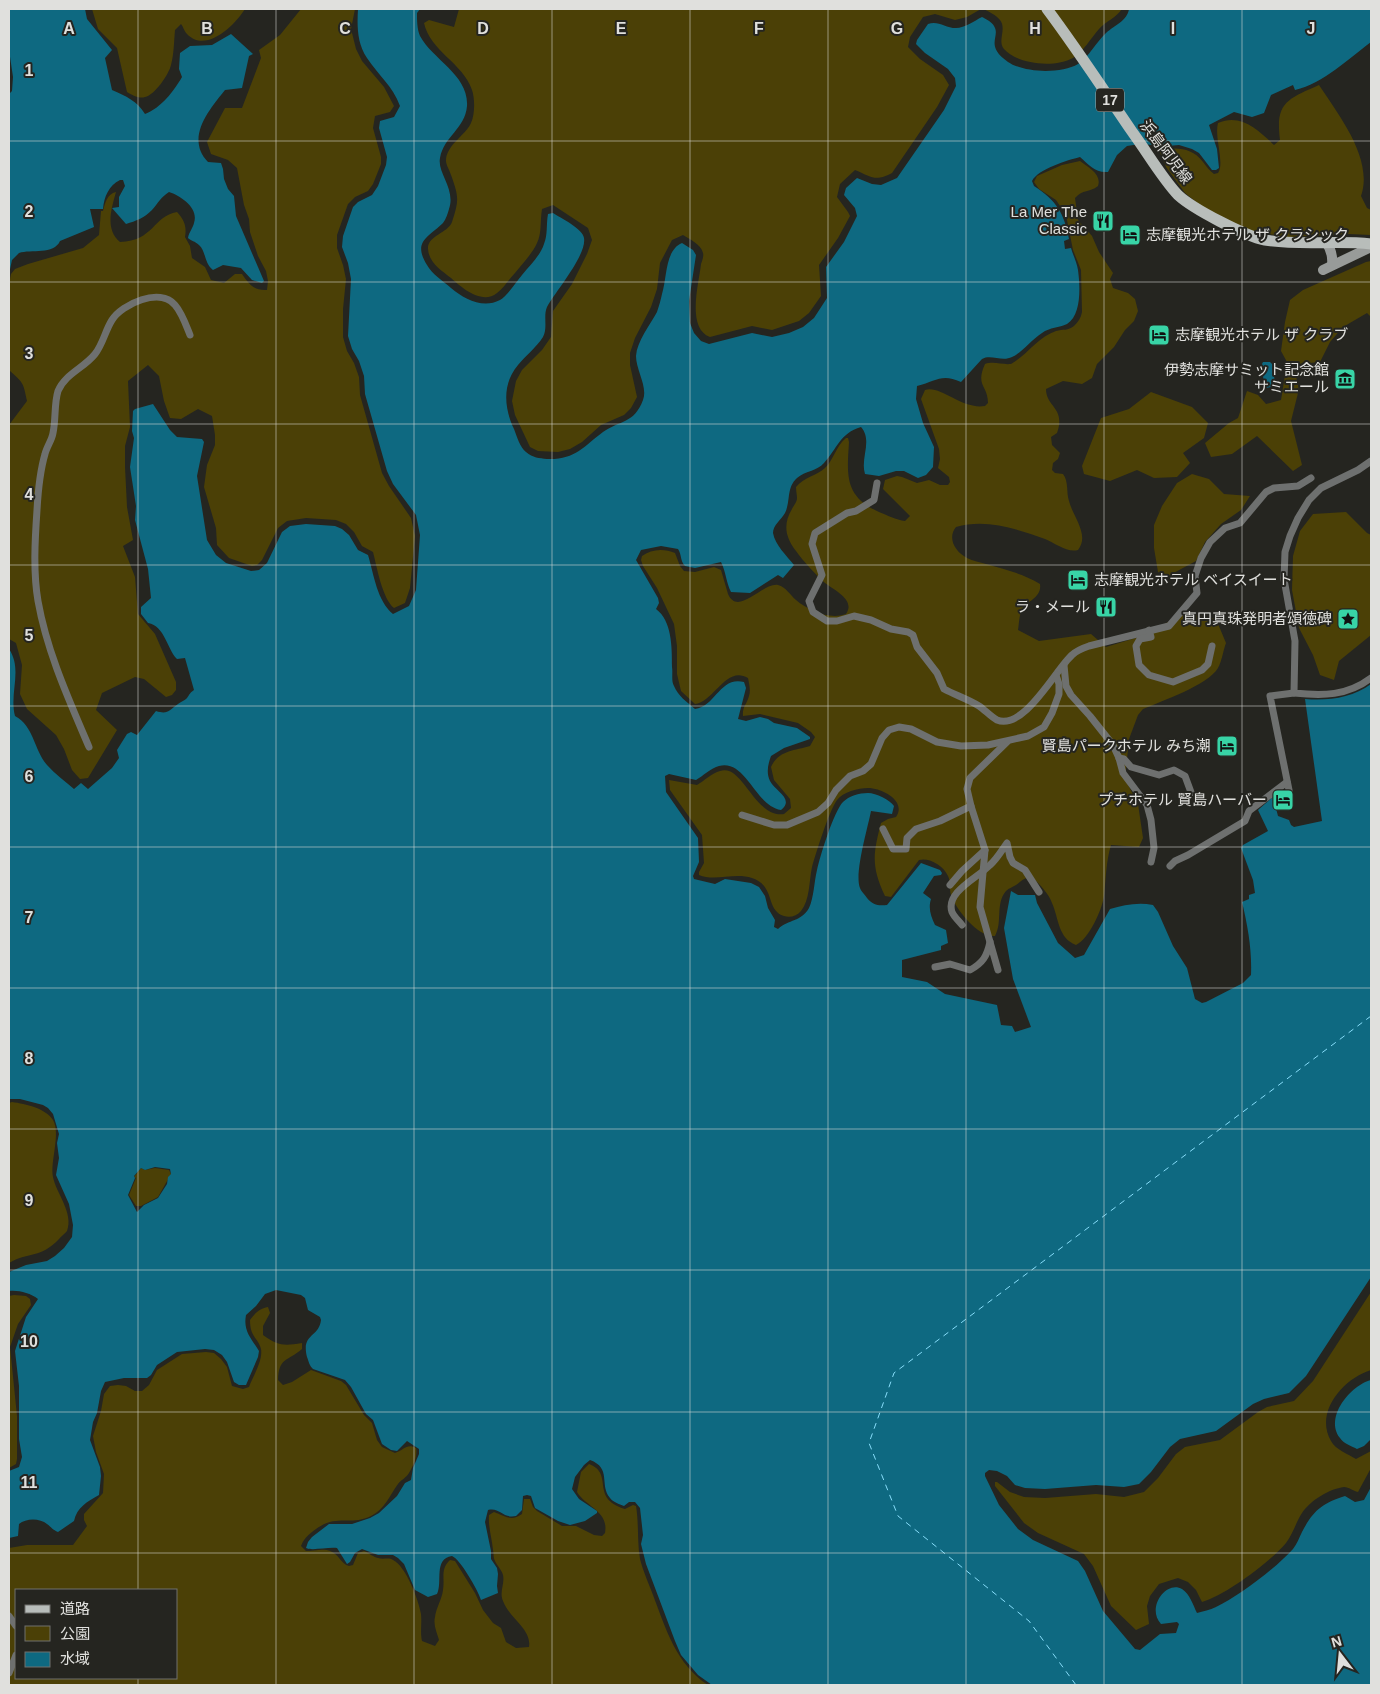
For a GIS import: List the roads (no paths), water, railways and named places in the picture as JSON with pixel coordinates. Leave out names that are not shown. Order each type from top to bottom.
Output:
[{"type":"main road","name":"浜島阿児線","points":[[1047,9],[1152,161],[1178,195],[1192,205],[1251,236],[1278,242],[1352,241],[1371,246]]},
{"type":"street","points":[[1326,242],[1330,248],[1328,268],[1371,246]]},
{"type":"street","points":[[89,747],[72,707],[49,643],[41,616],[36,585],[37,508],[45,453],[54,429],[57,397],[64,382],[71,374],[90,360],[96,353],[113,319],[128,306],[139,301],[160,298],[168,300],[179,311],[190,335]]},
{"type":"street","points":[[1294,693],[1295,641],[1284,579],[1286,552],[1290,536],[1309,500],[1321,488],[1358,470],[1371,461]]},
{"type":"street","points":[[877,482],[874,500],[856,511],[847,513],[815,533],[812,544],[822,575],[809,601],[813,612],[827,621],[836,621],[854,616],[872,620],[892,629],[908,632],[913,635],[917,647],[937,673],[944,689],[979,706],[998,720],[1005,721],[1016,718],[1040,697],[1078,650],[1169,626],[1197,593],[1195,576],[1200,558],[1210,542],[1225,528],[1240,523],[1266,492],[1274,488],[1298,486],[1312,478]]},
{"type":"street","points":[[1149,630],[1151,637],[1140,639],[1136,646],[1139,665],[1149,674],[1173,682],[1202,670],[1208,664],[1212,646]]},
{"type":"street","points":[[1064,665],[1066,686],[1071,695],[1113,745],[1123,773],[1148,805],[1154,848],[1151,862]]},
{"type":"street","points":[[742,815],[774,825],[788,825],[818,812],[850,776],[863,771],[871,764],[882,738],[890,730],[899,727],[910,729],[937,742],[960,746],[988,745],[1028,736],[1044,727],[1052,712],[1059,694],[1059,684],[1056,675]]},
{"type":"street","points":[[1170,866],[1175,861],[1245,821],[1249,811],[1288,786],[1270,696],[1294,693],[1340,693],[1356,688],[1371,678]]},
{"type":"street","points":[[998,970],[980,907],[985,850],[967,789],[970,778],[1007,742]]},
{"type":"street","points":[[1119,758],[1124,759],[1131,767],[1159,775],[1174,770],[1185,776],[1192,795]]},
{"type":"street","points":[[883,829],[893,849],[906,849],[906,838],[916,829],[940,821],[971,806]]},
{"type":"street","points":[[962,925],[953,914],[951,906],[955,896],[968,882],[990,866],[1007,843],[1013,863],[1025,870],[1039,892]]},
{"type":"street","points":[[950,885],[985,850]]},
{"type":"street","points":[[936,968],[950,964],[970,970],[979,965],[987,955],[990,941]]},
{"type":"street","points":[[9,1673],[15,1658]]},
{"type":"water","points":[[9,9],[85,9],[87,19],[112,50],[105,58],[112,90],[131,99],[145,114],[162,103],[179,82],[182,77],[179,69],[180,53],[190,46],[212,45],[231,34],[253,54],[249,56],[242,88],[225,90],[202,125],[199,143],[201,153],[208,162],[221,163],[224,179],[228,189],[234,196],[236,216],[264,281],[262,283],[252,280],[241,268],[223,265],[213,270],[210,267],[203,250],[198,244],[188,238],[194,223],[194,212],[188,203],[174,194],[169,192],[146,215],[126,224],[112,208],[119,207],[119,197],[125,186],[123,180],[116,182],[110,188],[103,209],[90,209],[94,227],[60,241],[48,250],[19,253],[12,260],[9,274],[9,94],[12,91],[13,77],[9,50]]},
{"type":"water","points":[[358,9],[420,9],[417,13],[420,36],[433,53],[449,68],[462,85],[466,95],[467,106],[465,114],[459,127],[442,150],[440,158],[441,169],[450,195],[450,202],[449,211],[443,223],[424,240],[422,245],[423,257],[429,268],[456,292],[468,299],[480,303],[494,303],[506,295],[540,252],[546,237],[548,214],[553,213],[576,227],[583,235],[584,245],[581,254],[547,307],[543,337],[513,372],[509,380],[506,396],[508,413],[520,445],[524,450],[536,457],[557,459],[578,452],[609,428],[631,418],[639,408],[643,400],[644,390],[636,356],[637,350],[641,339],[657,312],[672,252],[682,243],[693,250],[696,255],[689,301],[690,323],[694,333],[701,341],[709,344],[752,333],[772,337],[803,327],[814,318],[827,298],[826,267],[844,242],[857,216],[855,208],[844,195],[846,188],[857,178],[872,184],[881,185],[897,178],[944,110],[956,86],[955,78],[948,69],[925,53],[916,44],[928,24],[935,23],[959,28],[982,17],[994,26],[996,30],[995,46],[1001,56],[1008,62],[1015,66],[1033,70],[1053,71],[1071,67],[1082,61],[1106,33],[1126,17],[1129,9],[1371,9],[1371,42],[1335,70],[1306,87],[1295,90],[1293,85],[1271,95],[1264,113],[1252,117],[1234,112],[1209,125],[1217,149],[1219,168],[1216,170],[1212,170],[1199,153],[1192,149],[1179,145],[1140,144],[1127,146],[1117,155],[1108,172],[1096,170],[1080,157],[1054,166],[1035,177],[1032,181],[1034,186],[1054,203],[1065,222],[1069,239],[1064,241],[1065,249],[1071,248],[1079,276],[1078,307],[1072,320],[1067,324],[1045,331],[1012,357],[1004,359],[989,357],[982,359],[961,382],[944,378],[917,386],[916,399],[923,423],[934,447],[933,467],[926,475],[918,478],[904,471],[896,471],[879,476],[865,474],[866,438],[861,427],[843,437],[821,466],[797,478],[791,486],[787,508],[774,527],[773,533],[779,546],[794,565],[783,578],[778,575],[750,593],[731,592],[721,562],[695,568],[685,566],[678,549],[661,546],[641,550],[636,560],[658,598],[659,603],[656,609],[668,627],[671,643],[673,682],[683,699],[695,709],[708,703],[729,683],[736,681],[744,682],[746,688],[738,719],[746,721],[760,717],[768,719],[774,723],[797,728],[810,737],[810,739],[784,748],[771,756],[768,765],[768,775],[772,785],[785,799],[785,806],[781,810],[772,807],[744,776],[736,769],[728,766],[716,767],[696,780],[669,774],[665,776],[666,792],[698,838],[699,862],[693,876],[694,879],[715,884],[725,879],[751,883],[759,887],[775,920],[774,927],[778,929],[802,916],[809,908],[824,845],[839,807],[845,800],[858,794],[871,793],[882,797],[894,806],[892,814],[871,811],[859,872],[860,888],[867,898],[876,904],[887,905],[921,863],[940,870],[942,873],[941,875],[934,876],[923,893],[931,899],[932,919],[935,925],[946,930],[948,943],[941,946],[941,950],[902,960],[902,977],[927,982],[945,994],[997,1005],[1001,1025],[1012,1026],[1015,1032],[1031,1027],[1013,979],[1004,928],[1011,891],[1018,895],[1035,895],[1037,903],[1058,943],[1075,958],[1084,955],[1110,909],[1131,904],[1153,905],[1173,946],[1187,968],[1195,999],[1202,1003],[1206,1002],[1243,983],[1251,975],[1251,957],[1242,902],[1249,899],[1249,895],[1255,893],[1253,880],[1241,848],[1268,831],[1258,810],[1273,797],[1278,816],[1289,820],[1294,827],[1322,821],[1305,699],[1340,698],[1356,693],[1371,684],[1371,1277],[1306,1376],[1289,1393],[1264,1399],[1253,1404],[1216,1431],[1180,1439],[1170,1447],[1139,1484],[1124,1487],[1096,1485],[1045,1489],[1025,1488],[1015,1485],[1007,1476],[997,1471],[989,1470],[985,1473],[985,1476],[999,1505],[1018,1529],[1033,1540],[1078,1561],[1085,1571],[1103,1611],[1135,1649],[1140,1650],[1160,1634],[1176,1633],[1179,1624],[1177,1622],[1161,1624],[1157,1618],[1157,1604],[1164,1592],[1176,1587],[1182,1589],[1189,1597],[1197,1613],[1216,1607],[1246,1589],[1286,1556],[1294,1547],[1314,1513],[1324,1505],[1345,1496],[1355,1502],[1364,1500],[1371,1487],[1371,1685],[712,1685],[698,1675],[681,1655],[675,1641],[646,1564],[641,1544],[643,1535],[640,1508],[635,1502],[629,1502],[624,1506],[611,1499],[605,1488],[601,1467],[590,1460],[575,1477],[572,1489],[579,1499],[597,1511],[597,1513],[585,1521],[570,1525],[558,1521],[535,1508],[531,1496],[527,1495],[523,1496],[522,1510],[516,1516],[508,1516],[496,1510],[488,1510],[485,1522],[491,1559],[497,1568],[498,1593],[481,1600],[468,1575],[452,1556],[446,1558],[440,1566],[437,1594],[428,1597],[415,1590],[404,1564],[393,1555],[378,1555],[362,1549],[355,1553],[347,1564],[337,1548],[306,1548],[312,1537],[329,1524],[352,1524],[379,1513],[397,1496],[405,1483],[411,1480],[419,1449],[407,1441],[397,1451],[391,1450],[382,1444],[373,1420],[366,1414],[345,1380],[312,1368],[307,1357],[306,1344],[320,1326],[320,1317],[308,1310],[305,1298],[301,1295],[276,1290],[265,1294],[246,1315],[247,1330],[259,1351],[246,1385],[239,1385],[234,1382],[227,1362],[222,1355],[214,1350],[205,1349],[177,1352],[157,1365],[147,1378],[124,1378],[105,1382],[101,1391],[90,1440],[100,1467],[99,1495],[83,1505],[77,1512],[74,1521],[58,1532],[44,1522],[29,1520],[19,1524],[18,1536],[9,1538],[9,1471],[19,1467],[22,1457],[19,1439],[19,1386],[15,1351],[26,1317],[38,1299],[24,1292],[9,1291],[9,1272],[26,1265],[47,1261],[55,1256],[72,1237],[73,1225],[69,1204],[56,1175],[59,1158],[57,1143],[59,1134],[53,1114],[43,1105],[20,1099],[9,1099],[9,649],[15,665],[15,716],[21,720],[30,732],[47,765],[74,789],[81,783],[88,789],[112,768],[119,758],[117,750],[127,734],[131,732],[137,735],[156,711],[168,711],[185,700],[194,690],[185,658],[177,659],[158,628],[148,623],[141,614],[141,607],[151,598],[148,569],[135,520],[136,506],[130,467],[134,438],[132,431],[133,411],[153,404],[170,430],[177,437],[202,439],[204,442],[197,476],[207,540],[216,555],[226,563],[251,571],[259,570],[267,563],[282,532],[290,526],[306,524],[335,526],[349,535],[358,550],[368,555],[377,587],[388,609],[393,614],[409,606],[416,590],[420,535],[416,515],[393,484],[387,471],[365,394],[364,376],[348,336],[351,279],[342,247],[343,236],[353,207],[358,202],[372,195],[378,186],[386,165],[387,157],[379,128],[380,121],[394,117],[400,106],[393,92],[371,64],[361,46],[358,34]],"holes":[[[155,1167],[170,1169],[171,1174],[168,1177],[167,1184],[158,1198],[144,1205],[137,1212],[128,1195],[135,1178],[134,1176],[141,1168],[145,1170]]]},
{"type":"water","points":[[1263,362],[1270,362],[1273,365],[1275,386],[1266,388],[1264,386]]},
{"type":"water","points":[[1371,1380],[1371,1439],[1364,1446],[1357,1449],[1341,1440],[1336,1430],[1335,1421],[1342,1403],[1348,1395],[1355,1388]]},
{"type":"place","name":"La Mer The Classic","points":[[1103,221]]},
{"type":"place","name":"志摩観光ホテル ザ クラシック","points":[[1130,235]]},
{"type":"place","name":"志摩観光ホテル ザ クラブ","points":[[1159,335]]},
{"type":"place","name":"伊勢志摩サミット記念館 サミエール","points":[[1345,379]]},
{"type":"place","name":"志摩観光ホテル ベイスイート","points":[[1078,580]]},
{"type":"place","name":"ラ・メール","points":[[1106,607]]},
{"type":"place","name":"真円真珠発明者頌徳碑","points":[[1348,619]]},
{"type":"place","name":"賢島パークホテル みち潮","points":[[1227,746]]},
{"type":"place","name":"プチホテル 賢島ハーバー","points":[[1283,800]]}]
